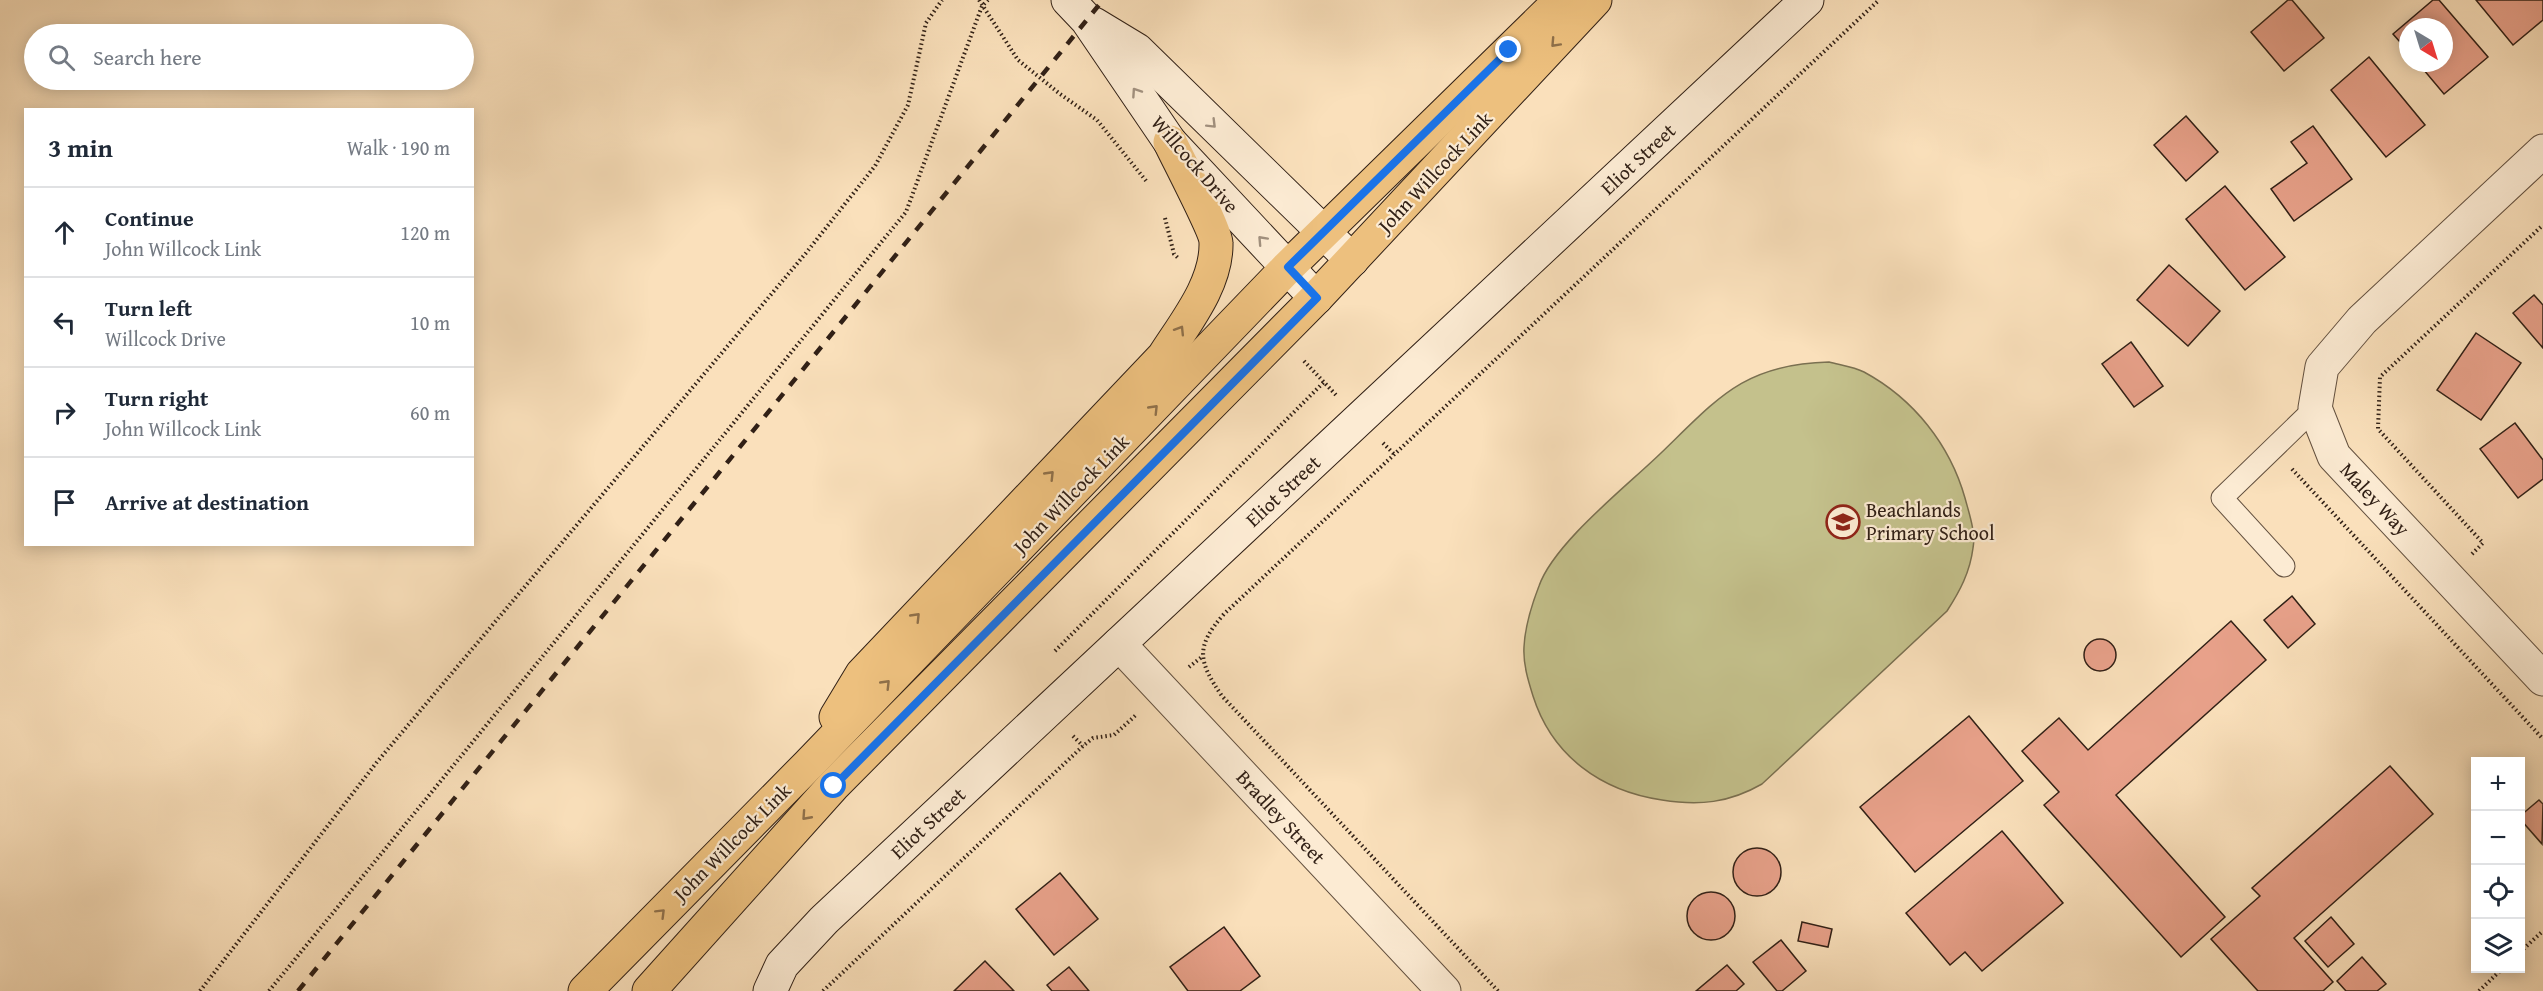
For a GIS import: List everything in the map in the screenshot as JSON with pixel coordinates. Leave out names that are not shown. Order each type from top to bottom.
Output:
[{"type":"main road","name":"John Willcock Link","points":[[585,991],[808,765],[1288,267],[1561,0]]},
{"type":"main road","name":"John Willcock Link","points":[[653,988],[834,786],[1317,298],[1595,0]]},
{"type":"main road","points":[[808,765],[862,674],[1164,356],[1194,308],[1212,271],[1217,242],[1170,142]]},
{"type":"street","name":"Eliot Street","points":[[770,991],[782,965],[824,920],[1808,0]]},
{"type":"street","name":"Willcock Drive","points":[[1077,10],[1137,50],[1352,260]]},
{"type":"street","name":"Willcock Drive","points":[[1077,10],[1170,142],[1317,298]]},
{"type":"street","points":[[2315,408],[2322,367],[2362,320],[2543,151]]},
{"type":"street","name":"Maley Way","points":[[2315,408],[2334,456],[2543,679]]},
{"type":"street","name":"Bradley Street","points":[[1119,644],[1444,991]]},
{"type":"lane","points":[[1509,50],[1539,0]]},
{"type":"lane","points":[[2284,566],[2222,498],[2315,408]]},
{"type":"path","points":[[200,991],[377,762],[806,253],[875,165],[908,105],[926,23],[942,0]]},
{"type":"path","points":[[979,0],[1018,60],[1059,94],[1097,120],[1150,186]]},
{"type":"path","points":[[269,991],[906,212],[982,6],[988,0]]},
{"type":"path","points":[[1498,991],[1222,696],[1206,673],[1203,656],[1208,633],[1224,614],[1879,0]]},
{"type":"path","points":[[1164,216],[1174,254],[1182,262]]},
{"type":"path","points":[[2483,543],[2379,429],[2380,377],[2543,225]]},
{"type":"path","points":[[1299,356],[1343,403]]},
{"type":"path","points":[[1054,652],[1324,382]]},
{"type":"path","points":[[2273,448],[2543,739]]},
{"type":"path","points":[[1185,670],[1203,656]]},
{"type":"path","points":[[823,991],[1083,746],[1093,738],[1114,735],[1140,711]]},
{"type":"path","points":[[2525,947],[2543,931]]},
{"type":"path","points":[[2479,991],[2499,973]]},
{"type":"shaded area","points":[[1829,362],[1864,372],[1899,396],[1928,425],[1950,460],[1965,498],[1974,536],[1970,565],[1956,596],[1947,611],[1762,784],[1726,799],[1689,803],[1640,795],[1599,779],[1566,753],[1553,736],[1541,717],[1525,666],[1525,639],[1529,616],[1547,569],[1593,516],[1699,416],[1734,388],[1775,369]]},
{"type":"building","points":[[2288,0],[2292,0],[2324,38],[2284,71],[2251,32]]},
{"type":"building","points":[[2433,0],[2439,0],[2488,57],[2444,94],[2426,72],[2453,72],[2453,18],[2412,18]]},
{"type":"building","points":[[2476,0],[2543,0],[2543,20],[2513,45]]},
{"type":"building","points":[[2399,29],[2399,41],[2393,34]]},
{"type":"building","points":[[2369,57],[2425,125],[2386,157],[2331,90]]},
{"type":"building","points":[[2186,116],[2218,152],[2186,181],[2154,145]]},
{"type":"building","points":[[2313,126],[2352,179],[2294,221],[2271,189],[2307,163],[2291,142]]},
{"type":"building","points":[[2225,186],[2285,257],[2245,290],[2186,219]]},
{"type":"building","points":[[2169,265],[2220,311],[2188,346],[2137,300]]},
{"type":"building","points":[[2534,295],[2543,305],[2543,348],[2513,313]]},
{"type":"building","points":[[2476,333],[2521,363],[2481,420],[2437,390]]},
{"type":"building","points":[[2131,342],[2163,386],[2134,407],[2102,364]]},
{"type":"building","points":[[2515,423],[2543,460],[2543,479],[2518,498],[2480,449]]},
{"type":"building","points":[[2292,596],[2315,624],[2288,648],[2264,620]]},
{"type":"building","points":[[2231,621],[2266,660],[2116,795],[2225,917],[2181,957],[2044,805],[2059,792],[2022,751],[2059,718],[2088,750]]},
{"type":"building","points":[[2100,639],[2111,644],[2116,655],[2111,666],[2100,671],[2089,666],[2084,655],[2089,644]]},
{"type":"building","points":[[1969,716],[2023,781],[1915,872],[1860,807]]},
{"type":"building","points":[[2390,766],[2433,814],[2294,938],[2333,982],[2323,991],[2258,991],[2211,939],[2260,896],[2252,888]]},
{"type":"building","points":[[2539,800],[2543,804],[2542,844],[2525,825],[2525,812]]},
{"type":"building","points":[[2002,831],[2063,903],[1982,971],[1965,952],[1950,965],[1906,913]]},
{"type":"building","points":[[1757,848],[1774,855],[1781,872],[1774,889],[1757,896],[1740,889],[1733,872],[1740,855]]},
{"type":"building","points":[[1060,873],[1098,919],[1054,955],[1016,909]]},
{"type":"building","points":[[1711,892],[1728,899],[1735,916],[1728,933],[1711,940],[1694,933],[1687,916],[1694,899]]},
{"type":"building","points":[[2331,917],[2354,944],[2328,967],[2305,941]]},
{"type":"building","points":[[1802,922],[1832,929],[1828,947],[1798,941]]},
{"type":"building","points":[[1224,927],[1260,976],[1240,991],[1188,991],[1170,967]]},
{"type":"building","points":[[1781,940],[1806,971],[1782,991],[1777,991],[1753,962]]},
{"type":"building","points":[[2362,957],[2386,984],[2377,991],[2346,991],[2337,981]]},
{"type":"building","points":[[985,961],[1014,991],[954,991]]},
{"type":"building","points":[[1727,965],[1744,984],[1736,991],[1696,991]]},
{"type":"building","points":[[1069,967],[1089,991],[1052,991],[1047,985]]},
{"type":"railway","points":[[298,991],[1103,0]]},
{"type":"place","name":"Beachlands Primary School","points":[[1843,522]]},
{"type":"route","points":[[834,786],[1317,298],[1288,267],[1509,50]]}]
